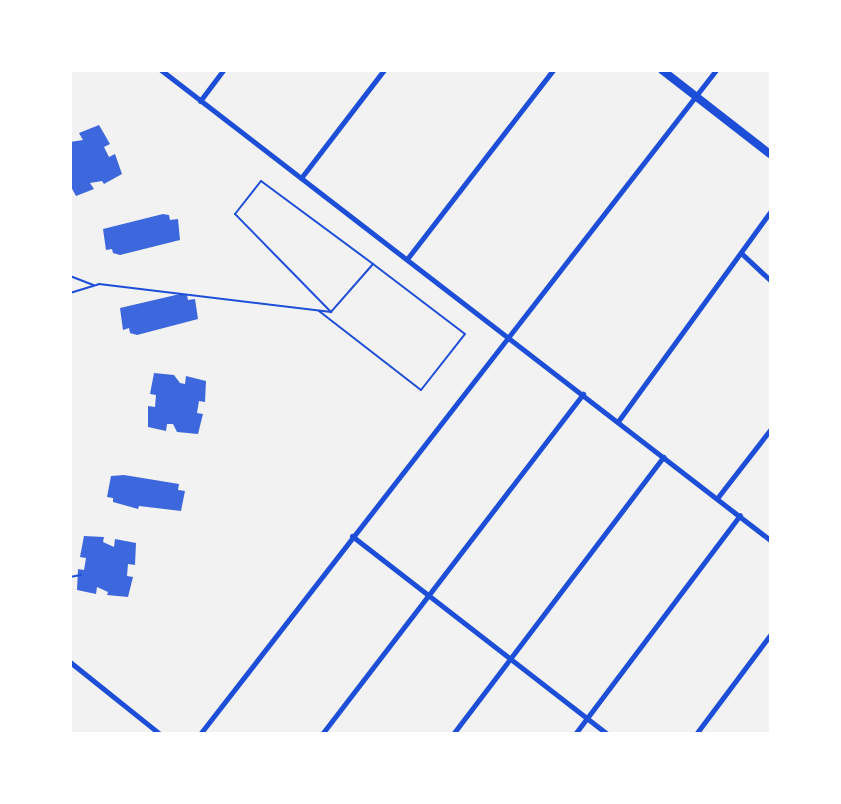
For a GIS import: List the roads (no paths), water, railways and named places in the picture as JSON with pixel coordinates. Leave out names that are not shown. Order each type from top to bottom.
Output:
[{"type":"main road","points":[[662,70],[771,154]]},
{"type":"street","points":[[162,70],[619,420],[771,540]]},
{"type":"street","points":[[200,101],[223,70]]},
{"type":"street","points":[[301,178],[384,70]]},
{"type":"street","points":[[407,259],[553,70]]},
{"type":"street","points":[[201,734],[352,536],[716,70]]},
{"type":"street","points":[[619,420],[771,212]]},
{"type":"street","points":[[741,253],[771,280]]},
{"type":"street","points":[[322,734],[583,394]]},
{"type":"street","points":[[718,497],[771,430]]},
{"type":"street","points":[[453,734],[663,457]]},
{"type":"street","points":[[575,734],[740,515]]},
{"type":"street","points":[[352,536],[427,597],[510,658],[606,734]]},
{"type":"street","points":[[696,734],[771,635]]},
{"type":"street","points":[[70,662],[160,734]]},
{"type":"lane","points":[[320,311],[421,390],[465,334],[281,193],[261,181],[235,214],[332,312]]},
{"type":"lane","points":[[332,312],[373,264]]},
{"type":"lane","points":[[70,276],[94,286],[332,312]]},
{"type":"lane","points":[[70,293],[94,286]]},
{"type":"lane","points":[[70,577],[81,574]]}]
